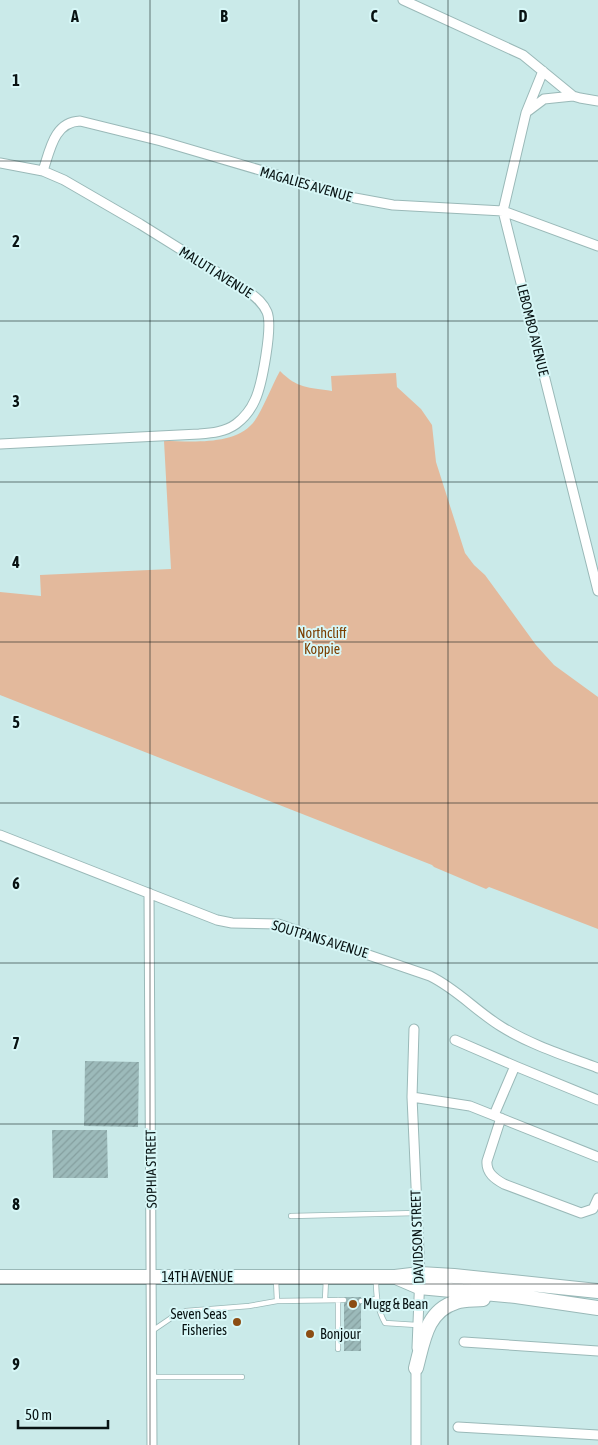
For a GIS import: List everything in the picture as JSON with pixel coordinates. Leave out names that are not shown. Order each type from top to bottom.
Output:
[{"type":"main road","name":"14TH AVENUE","points":[[0,1277],[376,1276],[419,1280],[598,1308]]},
{"type":"main road","name":"14TH AVENUE","points":[[419,1280],[454,1276],[598,1291]]},
{"type":"main road","points":[[416,1368],[431,1319],[448,1305],[458,1301],[516,1296]]},
{"type":"street","points":[[403,0],[516,51],[533,62],[573,96]]},
{"type":"street","name":"LEBOMBO AVENUE","points":[[542,71],[526,113],[503,211],[598,591]]},
{"type":"street","points":[[526,113],[544,99],[573,96],[598,100]]},
{"type":"street","name":"MAGALIES AVENUE","points":[[43,171],[58,131],[64,125],[73,121],[80,121],[161,141],[355,198],[393,205],[503,211],[598,246]]},
{"type":"street","name":"MALUTI AVENUE","points":[[0,163],[43,171],[64,180],[140,224],[260,300],[267,311],[269,322],[265,358],[256,399],[244,417],[224,431],[206,434],[0,444]]},
{"type":"street","name":"SOUTPANS AVENUE","points":[[0,836],[217,920],[232,923],[278,924],[415,970],[441,981],[492,1020],[522,1038],[598,1068]]},
{"type":"street","name":"SOPHIA STREET","points":[[148,893],[152,1445]]},
{"type":"street","name":"DAVIDSON STREET","points":[[414,1029],[412,1097],[419,1280],[416,1445]]},
{"type":"street","points":[[455,1040],[598,1100]]},
{"type":"street","points":[[514,1066],[497,1117],[486,1166],[495,1178],[504,1184],[581,1213],[593,1209],[598,1198]]},
{"type":"street","points":[[412,1097],[470,1106],[598,1157]]},
{"type":"street","points":[[464,1342],[598,1351]]},
{"type":"street","points":[[458,1427],[598,1435]]},
{"type":"lane","points":[[291,1216],[417,1213]]},
{"type":"lane","points":[[325,1300],[326,1276]]},
{"type":"lane","points":[[376,1276],[376,1299],[381,1316],[386,1324],[417,1325]]},
{"type":"lane","points":[[276,1277],[277,1301]]},
{"type":"lane","points":[[361,1301],[376,1299]]},
{"type":"lane","points":[[338,1300],[338,1349]]},
{"type":"lane","points":[[152,1331],[174,1316],[186,1311],[249,1306],[277,1301],[344,1300]]},
{"type":"lane","points":[[152,1377],[242,1377]]},
{"type":"green space","name":"Northcliff Koppie","points":[[280,371],[298,384],[332,391],[331,376],[396,373],[397,387],[421,409],[432,425],[436,462],[465,553],[485,575],[536,645],[554,665],[598,697],[598,929],[489,887],[486,889],[432,865],[0,695],[0,592],[41,596],[40,575],[171,569],[164,441],[211,441],[234,436],[245,430],[256,418]]},
{"type":"building","points":[[85,1061],[139,1062],[138,1127],[84,1126]]},
{"type":"building","points":[[52,1130],[107,1130],[108,1178],[53,1178]]},
{"type":"building","points":[[344,1297],[361,1297],[361,1351],[344,1351]]},
{"type":"place","name":"Mugg & Bean","points":[[353,1304]]},
{"type":"place","name":"Seven Seas Fisheries","points":[[237,1322]]},
{"type":"place","name":"Bonjour","points":[[310,1334]]}]
